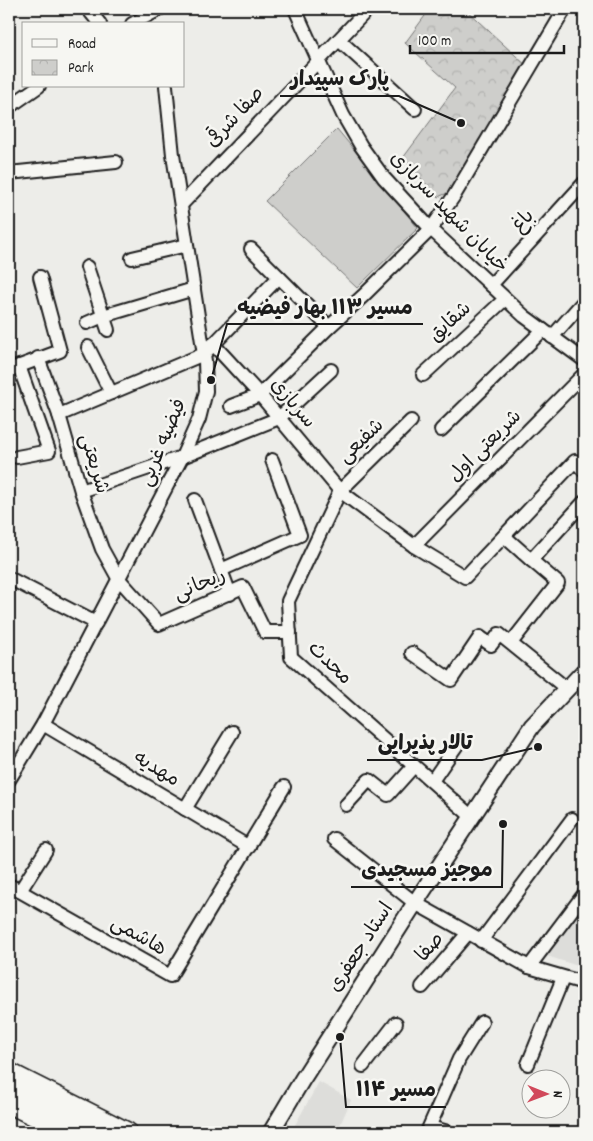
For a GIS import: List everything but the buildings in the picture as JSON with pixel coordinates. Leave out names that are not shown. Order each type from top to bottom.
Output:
[{"type":"highway","points":[[9,1072],[128,1132]]},
{"type":"highway","points":[[9,1086],[99,1132]]},
{"type":"highway","points":[[9,1104],[66,1132]]},
{"type":"highway","points":[[9,1115],[42,1132]]},
{"type":"main road","name":"استاد جعفری","points":[[270,1132],[415,903],[532,726],[584,671]]},
{"type":"street","points":[[88,9],[98,22]]},
{"type":"street","points":[[135,22],[158,9],[160,22]]},
{"type":"street","name":"خیابان شهید سربازی","points":[[296,9],[343,115],[361,146],[384,178],[432,229],[505,299],[524,316],[584,360]]},
{"type":"street","name":"صفا شرقی","points":[[181,205],[319,58],[368,9]]},
{"type":"street","points":[[231,406],[260,395],[328,327],[432,229],[454,196],[565,9]]},
{"type":"street","points":[[339,40],[415,110]]},
{"type":"street","points":[[9,108],[36,88]]},
{"type":"street","name":"فیضیه غربی","points":[[9,780],[44,724],[182,457],[199,419],[206,391],[204,354],[173,155],[166,88]]},
{"type":"street","points":[[9,173],[116,162]]},
{"type":"street","name":"باغ","points":[[491,285],[584,183]]},
{"type":"street","points":[[132,258],[187,245]]},
{"type":"street","points":[[250,248],[328,327]]},
{"type":"street","points":[[86,267],[108,330]]},
{"type":"street","points":[[17,458],[49,451],[14,368],[60,351],[40,277]]},
{"type":"street","points":[[59,415],[204,354],[279,277]]},
{"type":"street","points":[[87,323],[104,316],[194,289]]},
{"type":"street","name":"شقایق","points":[[423,375],[505,299]]},
{"type":"street","points":[[441,430],[584,301]]},
{"type":"street","name":"سربازی","points":[[213,344],[260,395],[340,491],[414,546],[465,578],[504,536]]},
{"type":"street","points":[[88,347],[111,393]]},
{"type":"street","name":"شریعتی","points":[[38,358],[59,415],[81,490],[102,549],[118,578]]},
{"type":"street","points":[[81,490],[182,457],[279,418],[331,370]]},
{"type":"street","name":"شریعتی اول","points":[[414,546],[584,374]]},
{"type":"street","name":"شفیعی","points":[[340,491],[411,421]]},
{"type":"street","points":[[221,570],[300,535],[272,460]]},
{"type":"street","points":[[511,643],[558,582],[504,536],[574,461],[584,471]]},
{"type":"street","name":"محدث","points":[[340,491],[288,602],[291,657],[472,817]]},
{"type":"street","points":[[195,500],[230,594]]},
{"type":"street","points":[[531,560],[584,502]]},
{"type":"street","points":[[9,578],[96,624]]},
{"type":"street","name":"ریحانی","points":[[118,578],[159,624],[243,587],[265,632],[290,632]]},
{"type":"street","points":[[412,653],[451,680],[480,637],[491,645],[499,634],[567,689]]},
{"type":"street","name":"مهدیه","points":[[44,724],[249,847]]},
{"type":"street","points":[[185,809],[232,732]]},
{"type":"street","points":[[432,781],[461,740]]},
{"type":"street","points":[[346,804],[369,780],[388,795],[414,766]]},
{"type":"street","points":[[249,847],[284,787]]},
{"type":"street","points":[[482,941],[572,819]]},
{"type":"street","points":[[334,839],[415,903],[529,968],[584,983]]},
{"type":"street","name":"هاشمی","points":[[9,885],[170,976],[249,847]]},
{"type":"street","points":[[20,891],[46,850]]},
{"type":"street","points":[[529,968],[584,894]]},
{"type":"street","name":"صفا","points":[[422,987],[468,933]]},
{"type":"street","points":[[528,1064],[563,978]]},
{"type":"street","points":[[448,1132],[428,1130],[459,1059],[482,1022]]},
{"type":"street","points":[[363,1066],[396,1023]]},
{"type":"shaded area","points":[[584,897],[584,968],[544,955]]},
{"type":"shaded area","points":[[319,1082],[351,1100],[337,1132],[291,1132]]},
{"type":"green space","points":[[430,9],[465,9],[528,67],[450,192],[438,197],[403,158],[455,88],[405,43]]},
{"type":"green space","points":[[337,129],[418,228],[357,288],[265,201]]},
{"type":"place","name":"پارک سپیدار","points":[[461,123]]},
{"type":"place","name":"مسیر ۱۱۳ بهار فیضیه","points":[[211,380]]},
{"type":"place","name":"تالار پذیرایی","points":[[538,747]]},
{"type":"place","name":"موجیز مسجیدی","points":[[503,824]]},
{"type":"place","name":"مسیر ۱۱۴","points":[[340,1037]]}]
